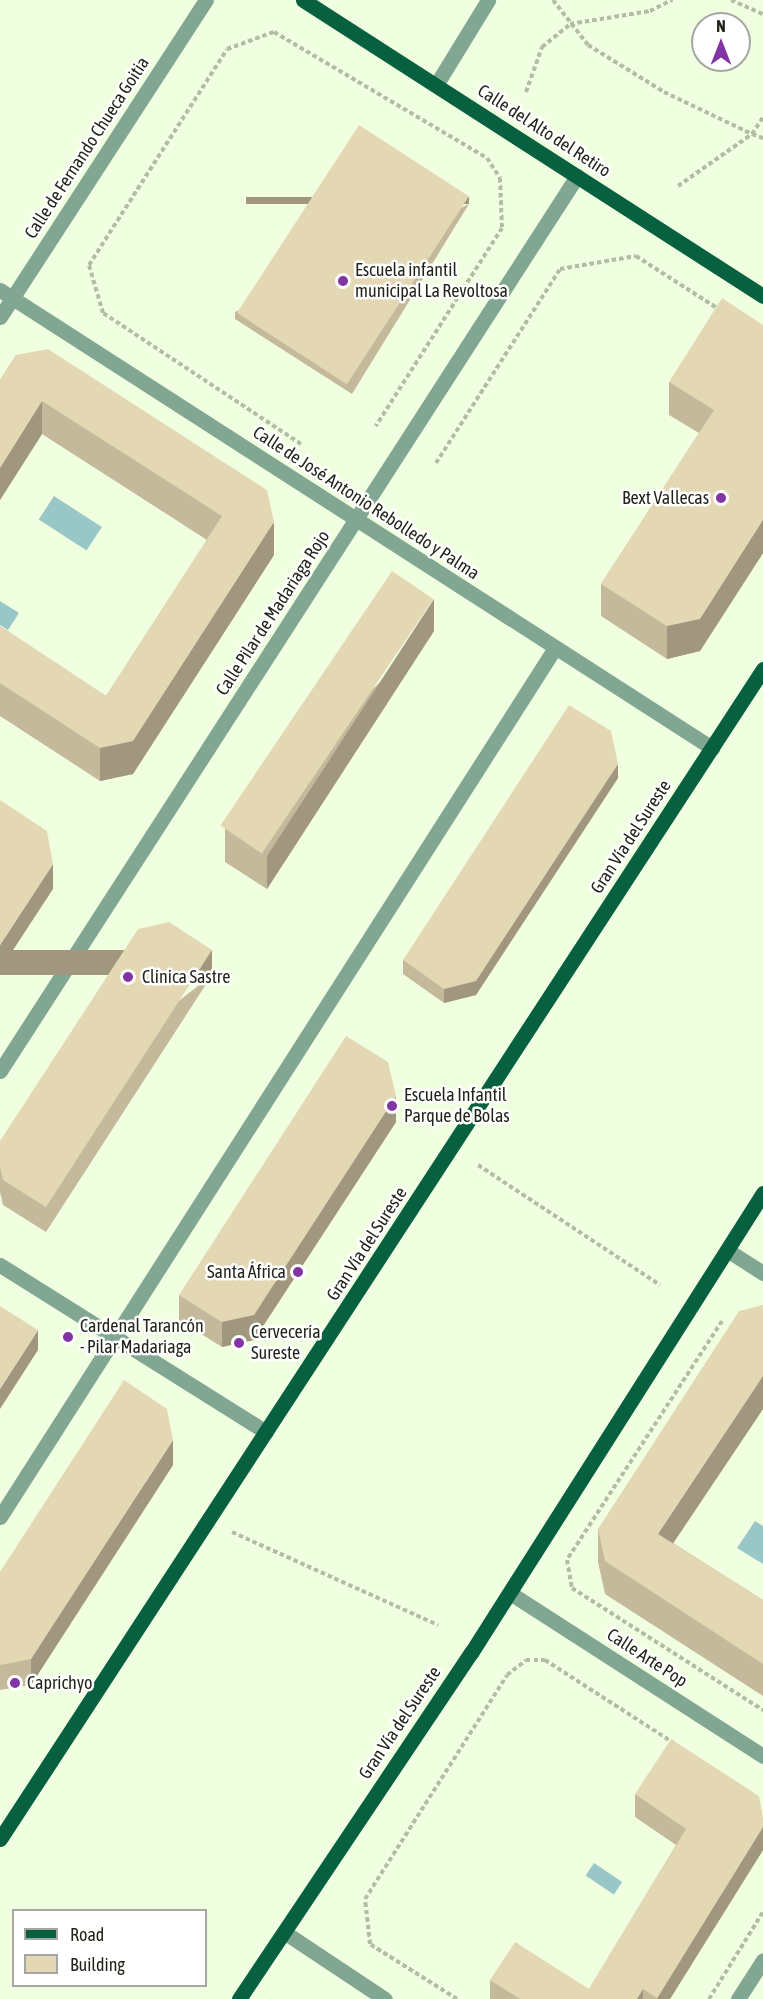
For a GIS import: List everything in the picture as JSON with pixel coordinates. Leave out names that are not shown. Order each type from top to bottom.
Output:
[{"type":"main road","name":"Calle del Alto del Retiro","points":[[313,3],[763,296]]},
{"type":"main road","name":"Gran Vía del Sureste","points":[[0,1839],[763,669]]},
{"type":"main road","name":"Gran Vía del Sureste","points":[[239,1999],[510,1593],[763,1193]]},
{"type":"street","name":"Calle de Fernando Chueca Goitia","points":[[0,317],[6,294],[206,0]]},
{"type":"street","points":[[436,85],[488,0]]},
{"type":"street","name":"Calle Pilar de Madariaga Rojo","points":[[0,1071],[578,176]]},
{"type":"street","name":"Calle de José Antonio Rebolledo y Palma","points":[[6,294],[712,748]]},
{"type":"street","points":[[0,1517],[555,648]]},
{"type":"street","points":[[727,1250],[763,1274]]},
{"type":"street","points":[[0,1265],[114,1339],[266,1432]]},
{"type":"street","name":"Calle Arte Pop","points":[[510,1593],[763,1756]]},
{"type":"street","points":[[284,1932],[385,1999]]},
{"type":"street","points":[[738,1999],[763,1960]]},
{"type":"path","points":[[553,0],[588,45],[619,67],[763,138]]},
{"type":"path","points":[[526,92],[542,47],[570,24],[650,11],[672,0]]},
{"type":"path","points":[[731,0],[763,14]]},
{"type":"path","points":[[301,444],[103,313],[89,265],[227,49],[274,32],[487,158],[500,178],[502,228],[376,426]]},
{"type":"path","points":[[678,186],[752,134],[763,117]]},
{"type":"path","points":[[436,463],[560,269],[636,256],[724,312]]},
{"type":"path","points":[[478,1165],[660,1285]]},
{"type":"path","points":[[722,1321],[567,1560],[572,1588],[763,1710]]},
{"type":"path","points":[[232,1532],[438,1625]]},
{"type":"path","points":[[457,1999],[370,1944],[365,1899],[507,1675],[526,1660],[545,1660],[684,1749]]},
{"type":"path","points":[[709,1999],[763,1912]]},
{"type":"water","points":[[54,496],[102,527],[87,551],[39,519]]},
{"type":"water","points":[[0,601],[19,613],[8,630],[0,625]]},
{"type":"water","points":[[755,1521],[763,1526],[763,1564],[737,1548]]},
{"type":"water","points":[[594,1863],[622,1882],[614,1894],[586,1875]]},
{"type":"building","points":[[359,125],[469,196],[347,384],[237,313]]},
{"type":"building","name":"Bext Vallecas","points":[[722,298],[763,325],[763,520],[700,619],[667,626],[601,584],[714,410],[669,382]]},
{"type":"building","points":[[48,349],[267,490],[274,522],[133,741],[100,748],[0,683],[0,626],[106,696],[222,516],[42,401],[0,468],[0,380],[16,355]]},
{"type":"building","points":[[392,571],[433,599],[262,853],[220,826]]},
{"type":"building","points":[[569,705],[611,731],[618,764],[476,981],[444,989],[403,960]]},
{"type":"building","points":[[0,800],[47,831],[53,864],[0,945]]},
{"type":"building","points":[[169,922],[212,950],[46,1207],[3,1180],[0,1167],[0,1141],[138,929]]},
{"type":"building","points":[[346,1036],[388,1062],[396,1096],[254,1315],[222,1322],[179,1295]]},
{"type":"building","points":[[763,1305],[763,1376],[658,1534],[763,1600],[763,1664],[605,1561],[598,1529],[739,1311]]},
{"type":"building","points":[[0,1306],[38,1330],[0,1389]]},
{"type":"building","points":[[124,1380],[167,1409],[173,1440],[31,1659],[0,1665],[0,1572]]},
{"type":"building","points":[[671,1739],[759,1796],[763,1827],[657,1998],[643,1989],[637,1999],[520,1999],[490,1980],[515,1942],[589,1989],[686,1829],[635,1794]]},
{"type":"place","name":"Escuela infantil municipal La Revoltosa","points":[[343,281]]},
{"type":"place","name":"Bext Vallecas","points":[[721,498]]},
{"type":"place","name":"Clínica Sastre","points":[[128,977]]},
{"type":"place","name":"Escuela Infantil Parque de Bolas","points":[[392,1106]]},
{"type":"place","name":"Santa África","points":[[298,1272]]},
{"type":"place","name":"Cardenal Tarancón - Pilar Madariaga","points":[[68,1337]]},
{"type":"place","name":"Cervecería Sureste","points":[[239,1343]]},
{"type":"place","name":"Caprichyo","points":[[15,1683]]}]
